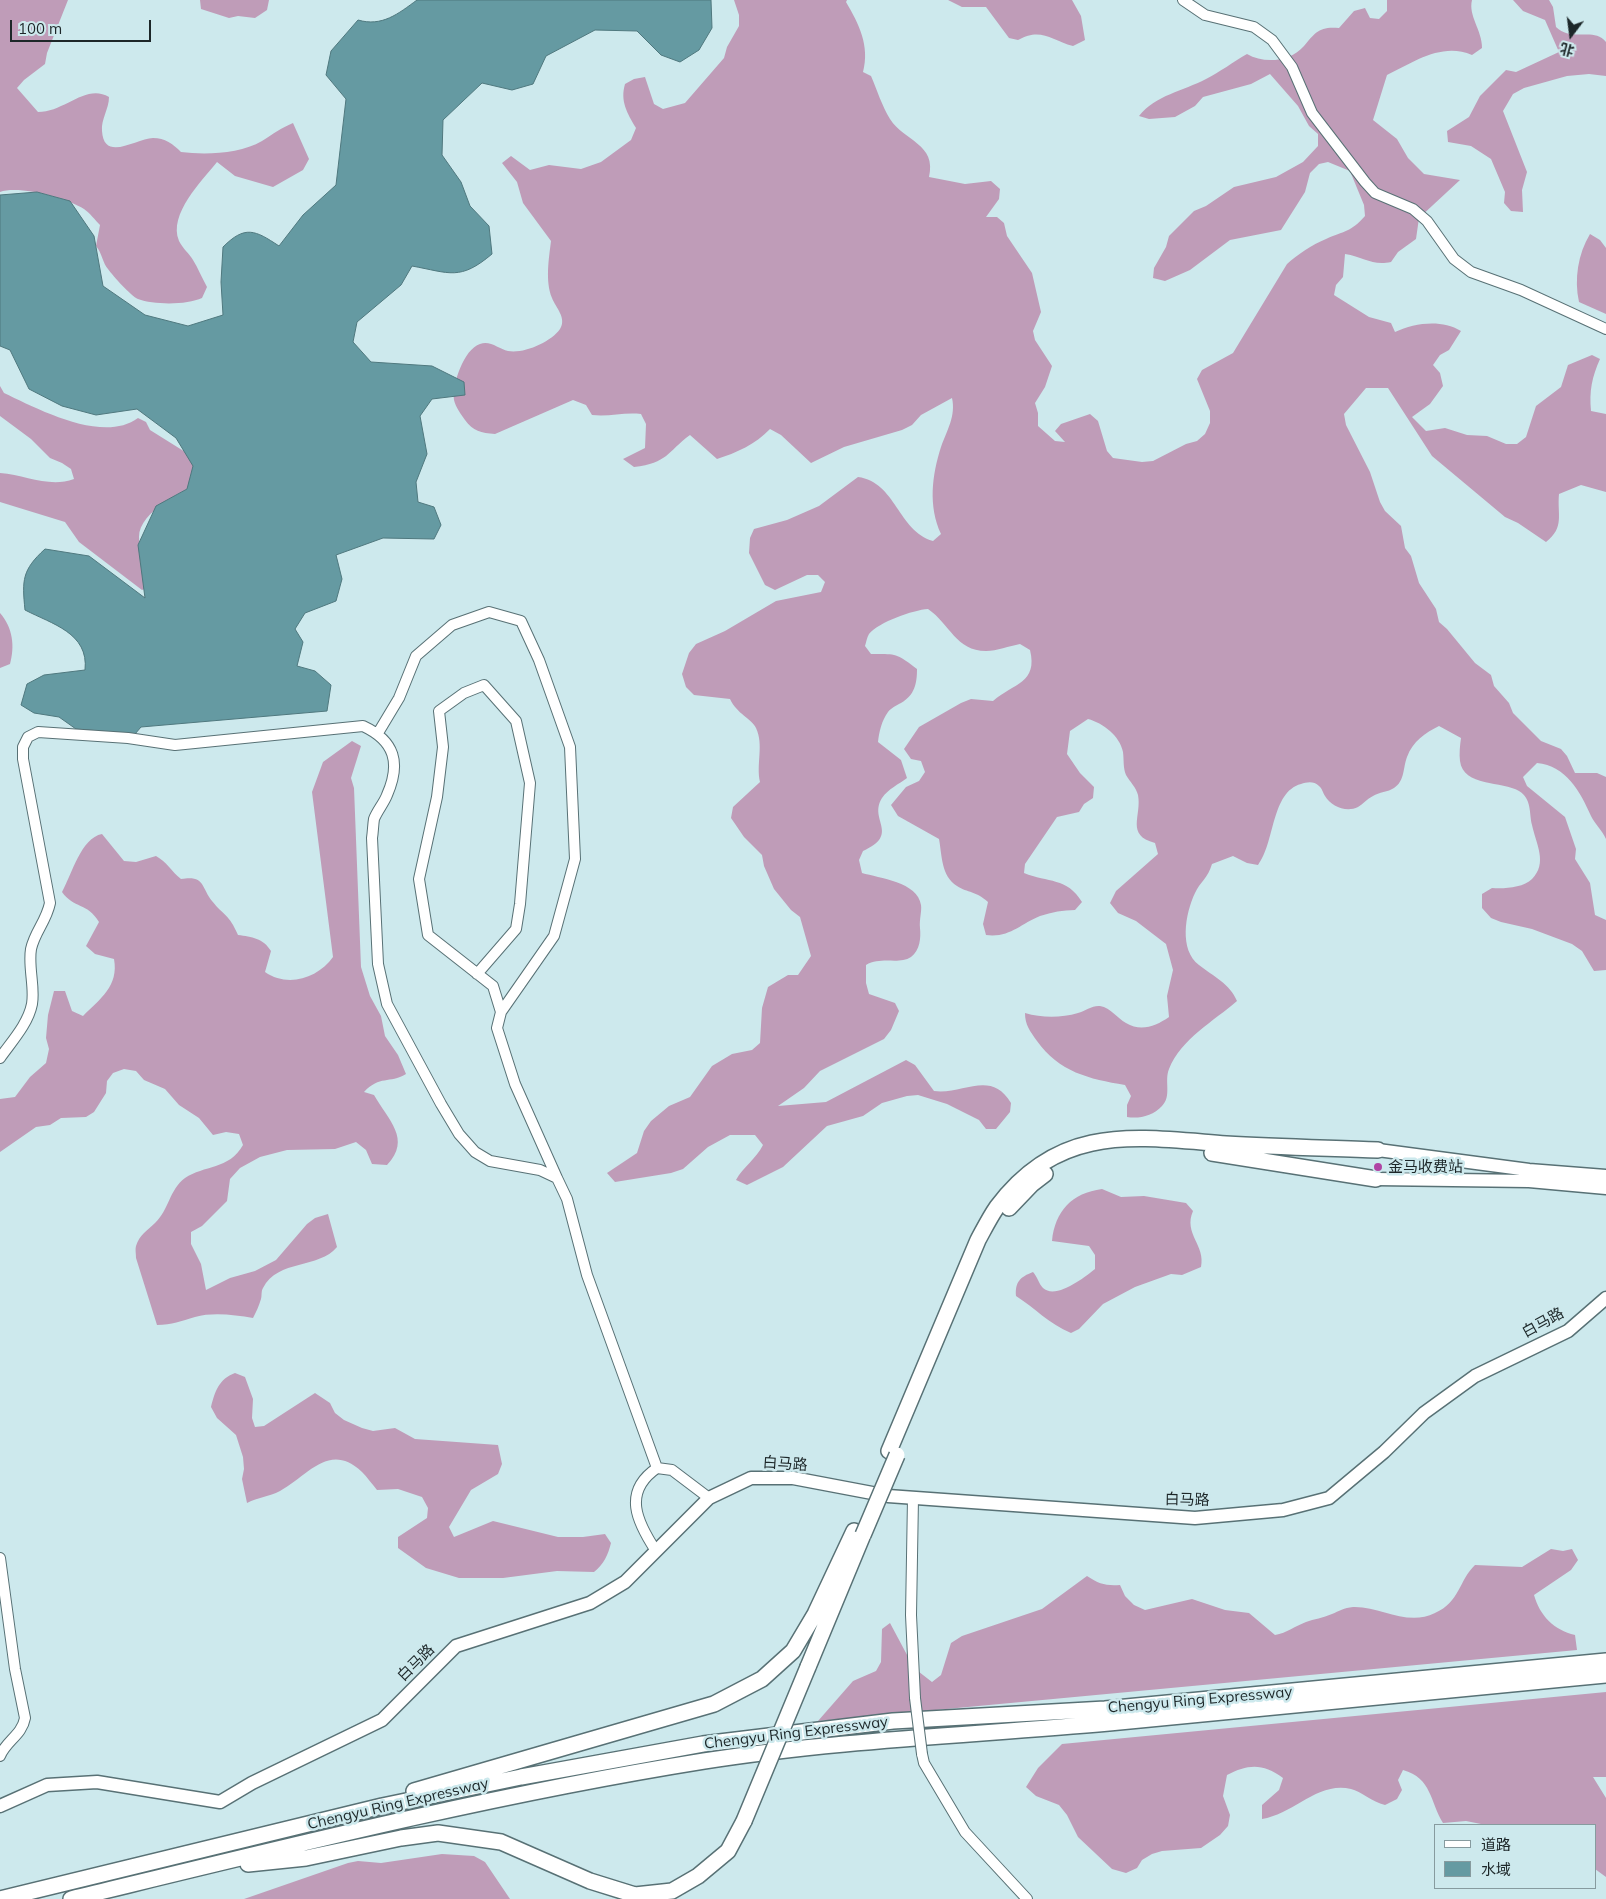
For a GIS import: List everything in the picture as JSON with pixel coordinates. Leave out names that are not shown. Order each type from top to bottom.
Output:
[{"type":"highway","points":[[893,1453],[978,1240],[997,1207],[1021,1180],[1048,1159],[1078,1145],[1124,1137],[1378,1150]]},
{"type":"highway","points":[[192,1870],[306,1858],[401,1838],[438,1833],[501,1842],[590,1881],[635,1895],[672,1891],[698,1876],[728,1851],[744,1821],[808,1668],[858,1533],[986,1244],[1004,1214],[1032,1184],[1052,1168],[1084,1153],[1124,1148],[1160,1148],[1237,1155],[1376,1178]]},
{"type":"highway","points":[[245,1840],[714,1704],[762,1680],[793,1651],[858,1533]]},
{"type":"highway","name":"Chengyu Ring Expressway","points":[[0,1899],[429,1796],[704,1744],[893,1721],[1105,1709],[1606,1661]]},
{"type":"highway","name":"Chengyu Ring Expressway","points":[[71,1899],[386,1822],[524,1793],[706,1760],[895,1738],[1106,1723],[1606,1675]]},
{"type":"main road","points":[[1378,1150],[1529,1170],[1606,1176]]},
{"type":"main road","points":[[1376,1178],[1530,1181],[1606,1188]]},
{"type":"main road","name":"白马路","points":[[0,1806],[46,1785],[97,1782],[220,1802],[252,1783],[382,1720],[456,1646],[590,1604],[625,1582],[709,1498],[751,1478],[793,1478],[888,1496],[1195,1518],[1283,1510],[1329,1498],[1384,1452],[1424,1413],[1468,1382],[1568,1331],[1606,1298]]},
{"type":"street","points":[[1183,0],[1205,15],[1254,28],[1272,40],[1292,67],[1312,113],[1365,182],[1375,193],[1413,209],[1427,221],[1454,259],[1471,272],[1521,290],[1606,329]]},
{"type":"street","points":[[378,733],[399,698],[416,656],[452,625],[489,612],[520,621],[539,660],[570,747],[575,859],[554,936],[501,1012],[497,1028],[509,1065],[567,1199],[586,1276],[657,1468]]},
{"type":"street","points":[[477,974],[516,929],[520,904],[530,784],[516,722],[484,685],[464,693],[440,711],[443,747],[437,797],[419,879],[428,935],[477,974],[493,986],[501,1012]]},
{"type":"street","points":[[0,1058],[24,1024],[32,1004],[31,951],[36,934],[47,918],[50,903],[23,759],[23,747],[28,737],[38,732],[128,738],[175,745],[363,726],[378,733],[390,747],[395,761],[387,796],[374,818],[372,838],[378,964],[387,1004],[441,1104],[459,1134],[475,1152],[490,1161],[540,1170],[557,1178]]},
{"type":"street","points":[[656,1551],[642,1529],[635,1510],[638,1492],[645,1476],[657,1468],[672,1470],[709,1498]]},
{"type":"street","points":[[913,1498],[911,1616],[915,1698],[924,1763],[965,1832],[1027,1899]]},
{"type":"street","points":[[0,1558],[15,1669],[25,1718],[24,1726],[3,1748],[0,1756]]},
{"type":"shaded area","points":[[0,0],[68,0],[47,53],[45,64],[24,80],[17,88],[38,112],[57,108],[92,93],[109,97],[102,131],[104,140],[109,146],[122,146],[153,138],[168,142],[181,152],[233,151],[262,141],[293,123],[309,159],[303,170],[273,187],[235,176],[217,162],[195,188],[182,209],[178,220],[177,231],[179,241],[193,260],[207,287],[202,298],[188,302],[170,303],[138,299],[122,286],[106,267],[96,246],[100,225],[86,211],[55,197],[30,191],[8,190],[0,192]]},
{"type":"shaded area","points":[[200,0],[269,0],[267,10],[255,18],[238,16],[229,18],[201,9]]},
{"type":"shaded area","points":[[734,0],[847,0],[846,2],[859,27],[864,44],[865,62],[863,72],[871,76],[890,119],[903,133],[924,150],[930,166],[929,177],[965,184],[991,181],[1000,189],[999,199],[986,217],[997,217],[1004,223],[1007,236],[1032,273],[1041,312],[1033,331],[1035,340],[1052,366],[1045,387],[1035,403],[1038,413],[1038,426],[1055,441],[1065,442],[1055,431],[1061,424],[1090,414],[1098,421],[1107,451],[1113,458],[1142,462],[1153,461],[1186,444],[1197,441],[1205,434],[1210,423],[1210,411],[1197,379],[1202,370],[1233,353],[1287,264],[1300,253],[1316,244],[1351,228],[1365,216],[1364,205],[1350,171],[1328,162],[1319,164],[1310,173],[1305,192],[1281,230],[1230,240],[1190,270],[1165,281],[1153,278],[1154,268],[1166,247],[1169,236],[1194,211],[1206,206],[1234,187],[1276,177],[1303,162],[1318,146],[1318,134],[1309,126],[1298,106],[1270,74],[1251,84],[1203,97],[1195,106],[1175,117],[1149,119],[1139,116],[1153,103],[1206,79],[1247,54],[1269,60],[1277,60],[1292,55],[1304,46],[1318,31],[1327,28],[1339,28],[1354,11],[1365,8],[1370,18],[1379,19],[1387,11],[1387,0],[1472,0],[1473,17],[1480,35],[1482,48],[1472,55],[1450,51],[1428,55],[1387,75],[1373,120],[1397,139],[1408,158],[1424,174],[1460,180],[1419,218],[1416,239],[1398,252],[1391,262],[1378,263],[1345,254],[1343,277],[1336,285],[1334,295],[1369,317],[1391,323],[1395,332],[1411,326],[1428,324],[1445,325],[1461,331],[1449,350],[1440,355],[1433,365],[1440,373],[1443,386],[1430,404],[1412,417],[1426,431],[1445,428],[1467,435],[1487,436],[1506,444],[1517,444],[1526,437],[1536,406],[1561,387],[1568,365],[1592,355],[1600,359],[1592,384],[1590,404],[1591,411],[1606,414],[1606,492],[1581,485],[1559,494],[1558,526],[1546,542],[1518,523],[1505,517],[1432,456],[1388,388],[1366,388],[1344,414],[1346,425],[1370,472],[1380,502],[1385,511],[1401,526],[1405,548],[1411,556],[1419,583],[1436,609],[1439,622],[1475,663],[1491,675],[1494,686],[1509,703],[1513,713],[1541,741],[1561,749],[1567,756],[1575,773],[1597,773],[1606,777],[1606,839],[1577,789],[1564,774],[1547,765],[1537,763],[1523,777],[1527,786],[1565,817],[1576,849],[1575,859],[1590,883],[1595,915],[1606,920],[1606,970],[1594,971],[1582,951],[1572,944],[1532,929],[1491,918],[1482,908],[1482,894],[1492,888],[1507,888],[1524,884],[1537,873],[1540,853],[1529,806],[1526,798],[1519,791],[1485,782],[1468,775],[1460,761],[1461,738],[1439,726],[1424,735],[1413,746],[1407,757],[1402,778],[1394,788],[1375,795],[1358,807],[1344,809],[1331,803],[1317,784],[1310,782],[1301,784],[1291,789],[1284,797],[1279,807],[1268,844],[1258,865],[1247,863],[1233,856],[1212,864],[1191,902],[1187,921],[1186,941],[1193,958],[1199,965],[1226,985],[1237,1001],[1199,1031],[1174,1058],[1167,1078],[1167,1098],[1162,1106],[1146,1116],[1127,1117],[1127,1105],[1131,1096],[1125,1085],[1087,1077],[1055,1060],[1046,1052],[1030,1031],[1025,1013],[1045,1017],[1058,1017],[1072,1015],[1095,1006],[1100,1006],[1126,1023],[1137,1027],[1148,1027],[1169,1017],[1167,996],[1173,970],[1166,944],[1136,921],[1118,913],[1110,903],[1116,891],[1158,854],[1155,843],[1146,840],[1137,830],[1138,795],[1125,772],[1121,746],[1110,731],[1088,719],[1070,731],[1067,754],[1080,773],[1094,787],[1093,798],[1084,804],[1079,812],[1057,817],[1025,864],[1024,873],[1063,884],[1070,888],[1082,902],[1075,910],[1044,915],[1014,930],[1002,934],[986,935],[983,924],[988,902],[952,882],[943,865],[939,839],[898,816],[891,805],[906,787],[919,781],[925,772],[921,761],[911,759],[904,749],[919,727],[961,703],[971,699],[993,701],[1016,686],[1027,676],[1031,669],[1030,650],[1020,644],[990,651],[967,647],[954,636],[936,615],[928,609],[922,610],[905,614],[880,625],[867,638],[865,646],[871,654],[900,657],[917,669],[917,674],[916,684],[906,700],[891,709],[886,715],[881,726],[878,742],[901,760],[907,778],[890,789],[882,798],[878,813],[882,833],[880,839],[863,851],[859,860],[862,873],[897,882],[913,891],[918,897],[921,905],[919,944],[914,954],[906,959],[878,961],[866,965],[866,983],[869,994],[895,1003],[899,1011],[891,1030],[884,1039],[820,1071],[804,1088],[778,1106],[826,1102],[906,1060],[915,1065],[934,1091],[985,1085],[995,1087],[1011,1103],[1010,1112],[996,1129],[986,1129],[979,1120],[947,1104],[918,1095],[907,1096],[882,1103],[863,1116],[827,1126],[783,1167],[747,1185],[736,1180],[763,1145],[755,1135],[730,1135],[708,1147],[683,1169],[671,1173],[615,1182],[607,1173],[637,1153],[644,1131],[651,1121],[669,1106],[690,1097],[712,1066],[732,1054],[752,1050],[760,1043],[762,1008],[768,987],[788,975],[798,975],[811,956],[800,917],[791,910],[774,889],[764,866],[762,855],[744,837],[731,818],[733,807],[760,782],[760,748],[756,728],[736,709],[730,699],[694,695],[686,687],[682,674],[689,653],[696,644],[725,631],[776,601],[821,592],[825,582],[818,575],[807,575],[775,590],[765,585],[749,553],[750,538],[754,529],[787,520],[819,506],[858,477],[871,481],[881,488],[904,518],[921,536],[933,541],[941,534],[934,513],[933,491],[935,468],[952,417],[952,398],[921,415],[912,425],[902,430],[844,447],[811,463],[781,435],[770,429],[745,447],[717,459],[690,435],[661,460],[634,467],[623,459],[645,448],[646,424],[641,414],[592,415],[586,405],[573,400],[495,434],[481,432],[471,427],[455,403],[455,385],[460,368],[474,347],[487,343],[508,351],[522,351],[544,342],[556,334],[562,325],[562,317],[552,298],[549,284],[548,270],[551,241],[523,203],[517,182],[502,163],[511,156],[530,170],[549,165],[581,169],[601,162],[631,140],[636,128],[627,112],[623,96],[625,84],[634,79],[645,77],[654,104],[663,109],[685,103],[724,58],[727,47],[739,26],[739,15]]},
{"type":"shaded area","points":[[948,0],[1072,0],[1081,16],[1085,40],[1073,46],[1040,35],[1026,36],[1018,40],[1009,38],[986,7],[962,7]]},
{"type":"shaded area","points":[[1513,0],[1549,0],[1553,7],[1556,27],[1562,32],[1576,35],[1595,35],[1601,37],[1606,42],[1606,76],[1589,74],[1567,76],[1524,88],[1513,94],[1503,111],[1527,172],[1522,190],[1523,212],[1511,211],[1504,203],[1505,192],[1491,159],[1471,146],[1448,142],[1447,131],[1469,117],[1480,96],[1506,70],[1516,72],[1559,52],[1545,20],[1523,11]]},
{"type":"shaded area","points":[[1590,234],[1600,240],[1606,248],[1606,314],[1579,302],[1578,267]]},
{"type":"shaded area","points":[[0,386],[4,393],[34,407],[52,415],[89,426],[107,427],[124,425],[138,418],[146,422],[150,430],[190,455],[205,480],[164,502],[146,519],[141,527],[139,542],[152,586],[142,590],[79,542],[65,522],[0,502],[0,473],[46,482],[74,479],[71,469],[50,458],[31,439],[0,416]]},
{"type":"shaded area","points":[[0,613],[8,625],[12,637],[12,651],[10,664],[0,668]]},
{"type":"shaded area","points":[[352,741],[361,746],[351,778],[354,788],[361,967],[370,996],[381,1016],[385,1036],[398,1055],[406,1074],[395,1079],[375,1083],[364,1092],[374,1095],[391,1121],[398,1138],[394,1156],[387,1165],[372,1164],[366,1150],[356,1142],[335,1149],[287,1150],[260,1157],[240,1168],[230,1179],[227,1201],[202,1226],[191,1232],[191,1244],[201,1264],[206,1290],[230,1278],[255,1271],[276,1260],[307,1224],[315,1218],[328,1214],[337,1247],[320,1259],[278,1272],[262,1289],[260,1302],[253,1318],[217,1314],[195,1317],[172,1324],[157,1325],[136,1258],[137,1242],[160,1218],[172,1194],[185,1178],[224,1163],[231,1159],[243,1145],[239,1134],[226,1132],[213,1135],[199,1118],[179,1105],[165,1089],[144,1080],[136,1071],[124,1069],[113,1073],[107,1081],[106,1093],[94,1112],[86,1117],[61,1118],[50,1125],[36,1127],[0,1152],[0,1099],[15,1097],[30,1077],[46,1063],[49,1049],[46,1038],[48,1015],[54,991],[65,991],[72,1011],[83,1016],[102,998],[114,977],[114,959],[95,954],[86,946],[99,922],[90,911],[71,901],[62,892],[83,849],[88,842],[102,834],[124,861],[136,862],[156,856],[181,879],[194,879],[201,883],[212,901],[229,919],[238,935],[257,939],[264,943],[271,951],[265,972],[274,977],[293,980],[311,975],[327,964],[333,957],[312,792],[323,762]]},
{"type":"shaded area","points":[[1102,1189],[1121,1197],[1144,1196],[1186,1203],[1193,1211],[1191,1219],[1192,1233],[1202,1259],[1201,1267],[1182,1275],[1171,1274],[1135,1287],[1103,1304],[1079,1329],[1071,1333],[1049,1321],[1016,1296],[1016,1287],[1022,1278],[1033,1272],[1043,1288],[1055,1291],[1070,1286],[1095,1269],[1095,1255],[1089,1246],[1052,1241],[1057,1221],[1067,1205],[1082,1195]]},
{"type":"shaded area","points":[[235,1373],[245,1377],[253,1399],[252,1418],[255,1427],[264,1426],[315,1393],[330,1403],[335,1413],[344,1420],[362,1428],[373,1431],[395,1428],[415,1439],[498,1445],[502,1464],[498,1474],[471,1490],[449,1527],[454,1537],[493,1521],[558,1537],[583,1537],[605,1534],[611,1543],[605,1559],[594,1572],[557,1571],[503,1578],[459,1578],[426,1568],[398,1548],[398,1537],[427,1518],[428,1508],[422,1497],[398,1489],[377,1490],[362,1472],[350,1463],[339,1460],[329,1460],[319,1464],[280,1491],[247,1503],[242,1479],[244,1469],[243,1457],[236,1435],[217,1418],[211,1407],[218,1386]]},
{"type":"shaded area","points":[[1551,1549],[1563,1551],[1572,1549],[1578,1560],[1571,1570],[1534,1595],[1544,1616],[1554,1626],[1575,1635],[1577,1650],[818,1721],[853,1681],[876,1671],[881,1662],[882,1629],[890,1623],[914,1668],[932,1682],[941,1675],[951,1643],[962,1636],[1042,1609],[1087,1576],[1103,1584],[1120,1585],[1125,1596],[1134,1605],[1145,1610],[1192,1599],[1225,1610],[1249,1613],[1275,1635],[1306,1622],[1353,1607],[1374,1609],[1404,1617],[1425,1617],[1450,1603],[1475,1565],[1522,1567]]},
{"type":"shaded area","points":[[1606,1692],[1606,1777],[1593,1777],[1606,1798],[1606,1877],[1596,1870],[1596,1824],[1481,1824],[1466,1821],[1443,1823],[1425,1785],[1413,1774],[1403,1770],[1398,1780],[1402,1790],[1397,1799],[1385,1805],[1355,1790],[1339,1788],[1317,1794],[1274,1816],[1262,1819],[1262,1805],[1279,1790],[1283,1778],[1269,1770],[1255,1767],[1235,1771],[1227,1775],[1223,1796],[1230,1815],[1228,1826],[1220,1835],[1201,1848],[1162,1851],[1152,1854],[1142,1860],[1137,1868],[1126,1873],[1112,1869],[1078,1837],[1067,1815],[1059,1805],[1036,1796],[1026,1787],[1038,1768],[1062,1744]]},
{"type":"shaded area","points":[[442,1854],[474,1856],[485,1862],[510,1899],[244,1899],[348,1863],[358,1861],[381,1863]]},
{"type":"water","points":[[417,0],[711,0],[712,28],[699,50],[680,62],[661,55],[637,31],[595,30],[546,56],[533,84],[512,90],[482,83],[443,120],[442,155],[461,182],[470,206],[489,226],[492,254],[481,263],[463,272],[454,273],[412,266],[401,285],[357,322],[353,342],[371,362],[432,366],[464,382],[465,395],[432,399],[420,416],[427,454],[416,482],[418,502],[434,507],[441,525],[434,539],[383,538],[336,555],[342,579],[336,601],[305,613],[295,629],[303,642],[297,666],[315,671],[331,685],[327,711],[141,727],[135,734],[76,729],[59,717],[34,713],[21,705],[27,684],[44,675],[85,670],[85,657],[75,638],[67,631],[25,610],[25,576],[32,563],[45,549],[89,556],[145,598],[138,545],[156,506],[187,489],[193,466],[176,438],[137,409],[96,415],[62,406],[29,389],[10,350],[0,346],[0,195],[37,192],[70,201],[94,236],[103,286],[145,315],[188,326],[223,315],[221,282],[223,247],[238,235],[250,232],[257,233],[279,246],[303,215],[336,185],[346,99],[326,75],[331,51],[358,20],[375,22],[389,18]]},
{"type":"place","name":"金马收费站","points":[[1378,1167]]}]
